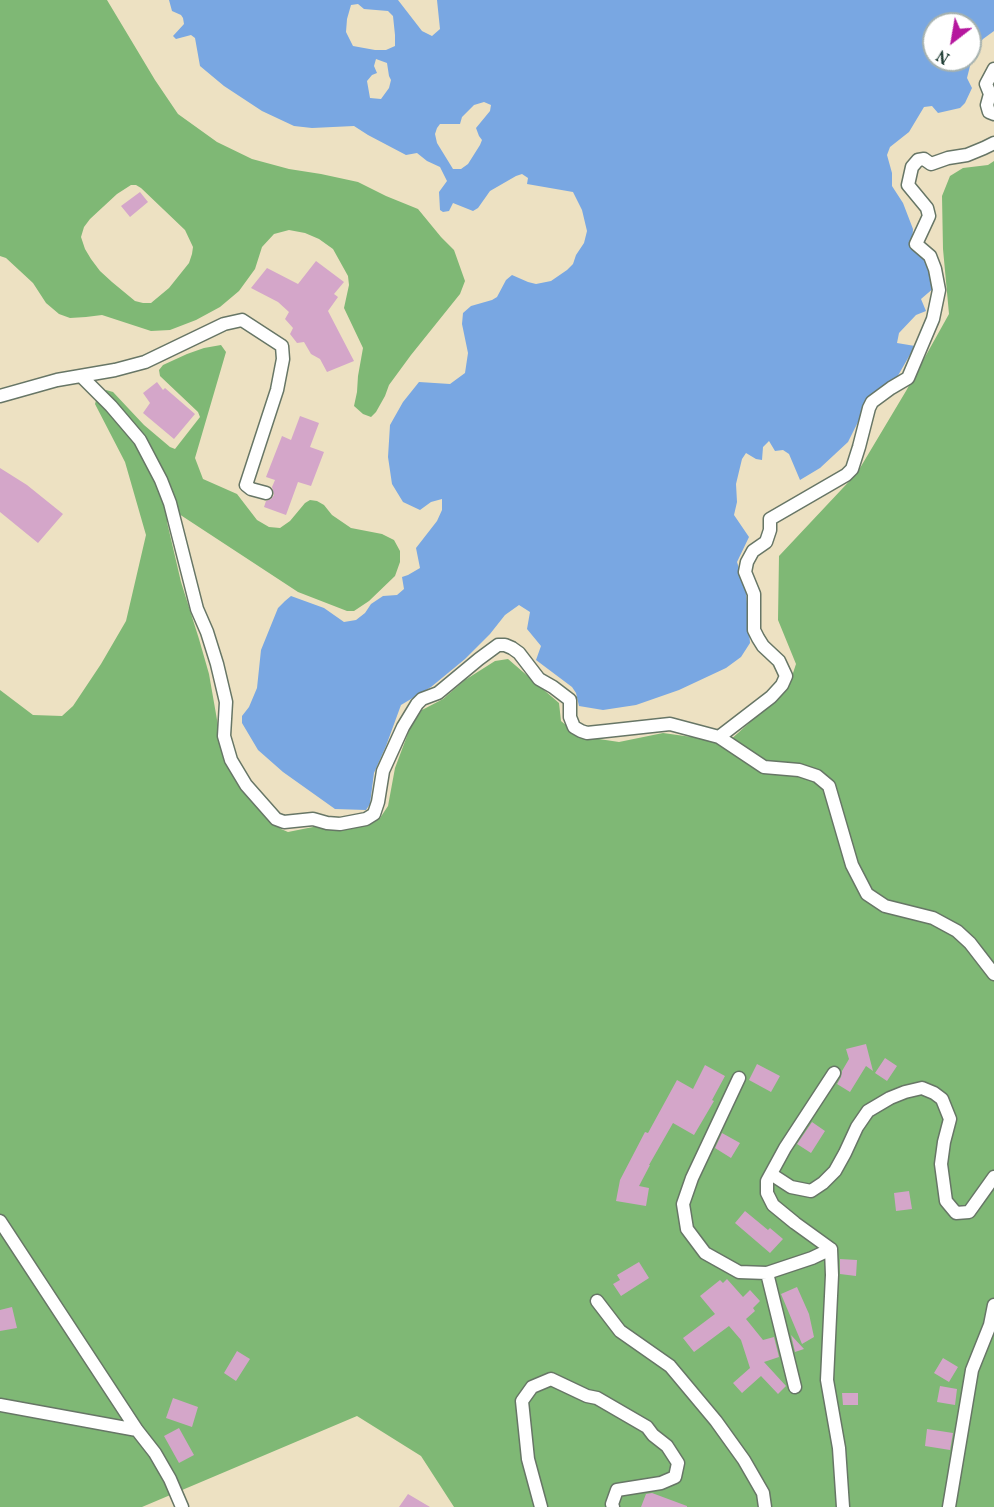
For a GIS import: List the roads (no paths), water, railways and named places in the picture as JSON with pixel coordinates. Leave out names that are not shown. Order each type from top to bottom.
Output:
[{"type":"street","points":[[994,69],[986,84],[990,94],[987,105],[989,112],[994,114]]},
{"type":"street","points":[[719,737],[771,697],[782,685],[786,676],[780,661],[763,646],[754,630],[754,594],[745,572],[747,562],[753,551],[766,542],[770,530],[770,519],[846,475],[852,469],[872,402],[908,378],[933,319],[939,290],[930,256],[916,244],[929,216],[927,208],[908,185],[912,167],[918,160],[924,159],[932,164],[948,158],[967,155],[994,142]]},
{"type":"street","points":[[0,396],[57,380],[115,370],[145,362],[224,324],[242,320],[282,346],[283,360],[277,390],[246,485],[251,489],[266,493]]},
{"type":"street","points":[[81,376],[140,440],[161,480],[170,503],[197,609],[217,664],[226,702],[224,736],[231,760],[246,785],[276,819],[284,822],[313,819],[340,824],[366,819],[374,814],[383,771],[403,727],[417,704],[422,699],[438,693],[498,645],[505,645],[519,653],[539,679],[570,700],[570,717],[574,727],[580,730],[606,731],[670,724],[719,737],[764,767],[799,770],[817,776],[829,786],[852,865],[867,894],[885,906],[933,918],[957,931],[970,943],[994,974]]},
{"type":"street","points":[[831,1248],[773,1205],[767,1193],[767,1181],[785,1148],[834,1073]]},
{"type":"street","points":[[739,1078],[692,1178],[683,1204],[687,1229],[705,1253],[739,1272],[767,1273],[812,1258],[831,1248]]},
{"type":"street","points":[[771,1174],[791,1186],[811,1191],[835,1172],[856,1127],[868,1111],[890,1098],[922,1088],[942,1099],[950,1119],[941,1164],[946,1201],[956,1213],[969,1212],[994,1177]]},
{"type":"street","points":[[0,1221],[137,1430],[155,1453],[182,1507]]},
{"type":"street","points":[[831,1248],[832,1275],[827,1380],[839,1448],[843,1507]]},
{"type":"street","points":[[767,1273],[795,1387]]},
{"type":"street","points":[[597,1301],[620,1331],[670,1366],[716,1421],[744,1460],[763,1493],[765,1507]]},
{"type":"street","points":[[949,1507],[972,1370],[990,1325],[994,1305]]},
{"type":"street","points":[[541,1507],[528,1460],[522,1401],[532,1387],[551,1379],[587,1396],[597,1398],[647,1427],[667,1446],[678,1462],[675,1477],[661,1483],[616,1490],[613,1507]]},
{"type":"street","points":[[0,1405],[137,1430]]},
{"type":"water","points":[[169,0],[398,0],[422,31],[432,36],[440,29],[437,0],[994,0],[994,31],[982,40],[982,12],[922,12],[922,72],[968,72],[967,78],[972,88],[960,108],[938,113],[932,106],[924,107],[909,132],[890,147],[887,155],[892,173],[892,186],[903,203],[913,229],[912,243],[928,260],[935,287],[921,299],[926,311],[916,315],[899,333],[897,343],[915,346],[896,379],[872,394],[848,442],[820,468],[800,480],[789,454],[783,450],[775,451],[769,441],[763,447],[762,460],[746,453],[742,459],[736,484],[737,502],[734,515],[749,537],[737,562],[746,590],[750,643],[741,657],[726,668],[679,690],[636,705],[603,710],[579,706],[572,687],[536,660],[541,646],[527,629],[530,612],[519,605],[505,615],[465,659],[431,687],[401,705],[374,773],[370,804],[366,810],[335,809],[283,772],[258,750],[242,723],[242,716],[249,707],[257,688],[261,650],[278,608],[291,596],[324,608],[344,622],[356,620],[371,604],[383,596],[397,595],[404,589],[402,577],[420,568],[416,548],[437,521],[442,510],[442,499],[431,502],[420,510],[403,502],[392,484],[388,457],[390,425],[403,402],[419,382],[450,384],[465,373],[468,353],[462,324],[463,313],[471,306],[497,297],[506,280],[512,275],[536,284],[551,281],[573,264],[584,243],[587,231],[582,210],[573,192],[527,184],[528,178],[522,174],[490,191],[478,208],[473,211],[453,203],[449,211],[443,212],[440,210],[439,192],[447,181],[440,167],[417,153],[406,155],[354,126],[312,128],[294,126],[262,111],[224,86],[200,66],[195,38],[191,35],[176,39],[173,36],[184,24],[181,15],[172,11]],"holes":[[[358,4],[364,9],[388,11],[393,16],[395,46],[386,50],[353,46],[346,32],[347,19],[351,5]],[[376,59],[387,63],[391,80],[389,88],[381,99],[370,98],[367,81],[377,73],[374,66]],[[484,102],[491,105],[490,111],[476,128],[482,140],[480,145],[468,164],[461,169],[453,169],[437,143],[435,134],[437,128],[440,124],[460,124],[462,117],[474,105]]]}]
